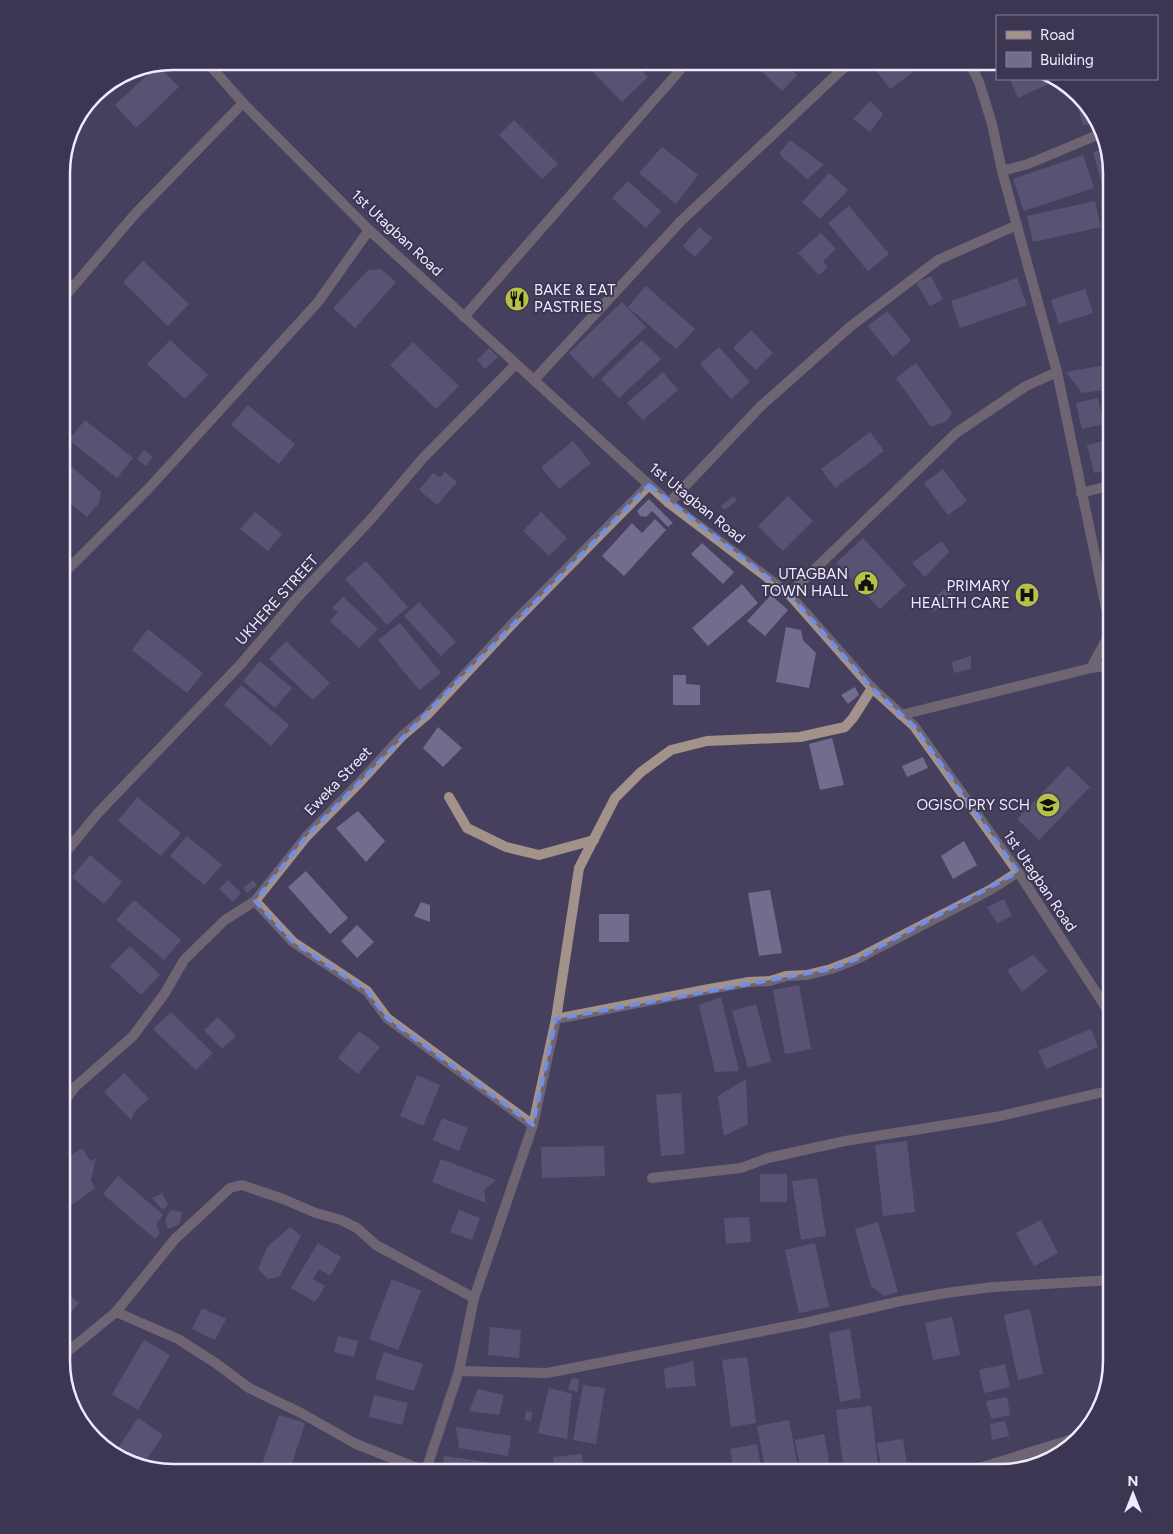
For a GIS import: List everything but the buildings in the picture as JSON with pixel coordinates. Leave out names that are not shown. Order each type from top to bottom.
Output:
[{"type":"street","name":"1st Utagban Road","points":[[214,70],[242,103],[369,230],[464,317],[669,503],[789,594],[872,688],[914,726],[1018,872],[1103,1003]]},
{"type":"street","points":[[464,317],[680,70]]},
{"type":"street","points":[[534,380],[681,221],[840,70]]},
{"type":"street","points":[[973,70],[979,82],[992,124],[1002,171],[1056,372],[1103,596]]},
{"type":"street","points":[[70,291],[135,214],[242,103]]},
{"type":"street","points":[[1002,171],[1054,154],[1096,136]]},
{"type":"street","points":[[669,503],[761,406],[851,326],[938,260],[1017,224]]},
{"type":"street","points":[[70,567],[149,488],[318,302],[369,230]]},
{"type":"street","name":"UKHERE STREET","points":[[70,847],[98,813],[241,664],[296,599],[372,518],[423,458],[516,364]]},
{"type":"street","points":[[789,594],[956,433],[1026,386],[1056,372]]},
{"type":"street","name":"Eweka Street","points":[[70,1094],[75,1087],[133,1036],[165,993],[184,960],[225,920],[254,901],[306,837],[402,736],[440,702],[514,621],[649,485]]},
{"type":"street","points":[[1081,493],[1103,487]]},
{"type":"street","points":[[1091,668],[1103,648]]},
{"type":"street","points":[[901,715],[1103,666]]},
{"type":"street","points":[[428,1464],[459,1371],[474,1298],[534,1125],[556,1019],[580,868],[615,798],[641,772],[671,750],[706,741],[800,737],[845,727],[872,688]]},
{"type":"street","points":[[449,797],[467,828],[506,847],[539,855],[594,840]]},
{"type":"street","points":[[556,1019],[713,988],[770,981],[786,976],[807,975],[830,969],[866,954],[990,890],[1018,872]]},
{"type":"street","points":[[254,901],[293,942],[367,991],[387,1018],[534,1125]]},
{"type":"street","points":[[652,1178],[741,1168],[768,1158],[845,1141],[996,1117],[1103,1092]]},
{"type":"street","points":[[70,1350],[116,1312],[175,1239],[230,1188],[242,1184],[283,1199],[316,1214],[341,1220],[357,1228],[376,1245],[474,1298]]},
{"type":"street","points":[[459,1371],[547,1372],[804,1323],[946,1293],[993,1287],[1103,1281]]},
{"type":"street","points":[[116,1312],[178,1339],[217,1364],[249,1388],[356,1444],[405,1464]]},
{"type":"street","points":[[992,1464],[1063,1442]]},
{"type":"highlighted area","points":[[649,485],[789,594],[872,688],[914,726],[1018,872],[857,959],[831,969],[556,1019],[533,1125],[387,1018],[367,991],[293,942],[255,901],[306,837]]},
{"type":"place","name":"BAKE & EAT PASTRIES","points":[[517,299]]},
{"type":"place","name":"UTAGBAN TOWN HALL","points":[[866,583]]},
{"type":"place","name":"PRIMARY HEALTH CARE","points":[[1027,595]]},
{"type":"place","name":"OGISO PRY SCH","points":[[1048,805]]}]
